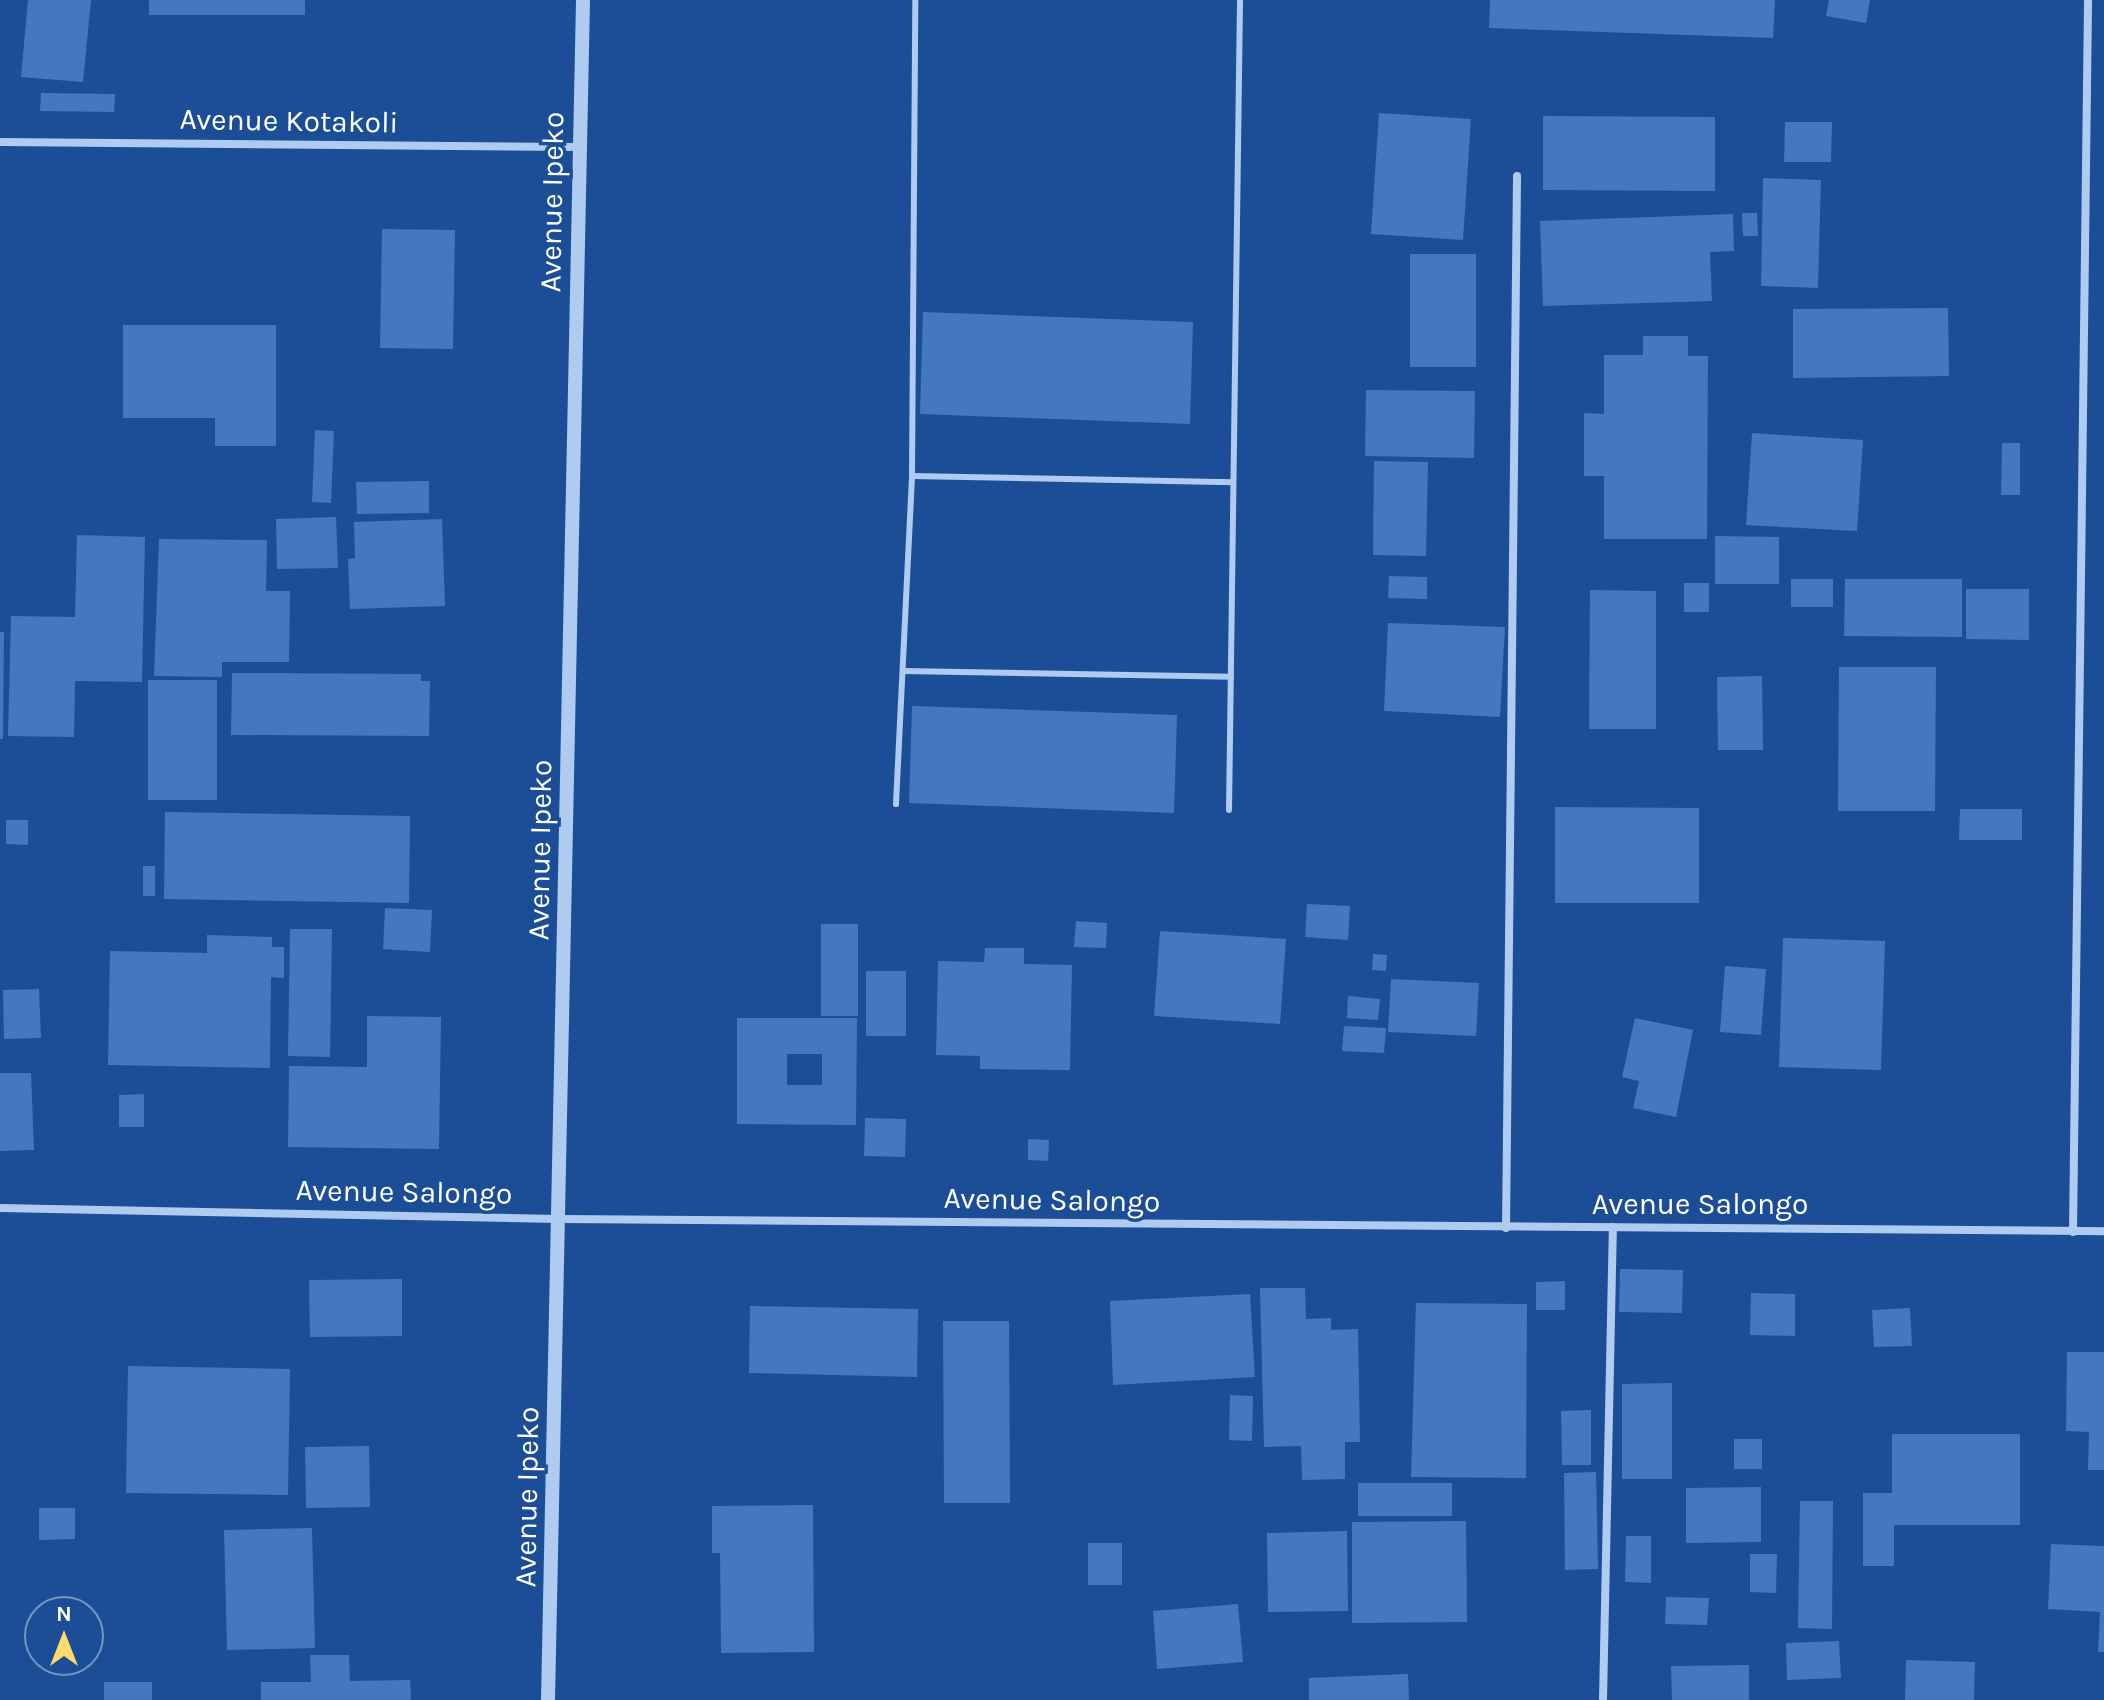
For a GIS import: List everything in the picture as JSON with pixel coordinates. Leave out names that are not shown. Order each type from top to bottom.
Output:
[{"type":"street","name":"Avenue Ipeko","points":[[548,1700],[583,0]]},
{"type":"street","points":[[2073,1232],[2088,0]]},
{"type":"street","name":"Avenue Kotakoli","points":[[0,142],[578,147]]},
{"type":"street","points":[[1506,1228],[1517,176]]},
{"type":"street","name":"Avenue Salongo","points":[[0,1208],[560,1219],[2104,1231]]},
{"type":"street","points":[[1603,1700],[1613,1227]]},
{"type":"lane","points":[[896,804],[912,476],[915,0]]},
{"type":"lane","points":[[1229,810],[1240,0]]},
{"type":"lane","points":[[912,476],[1233,482]]},
{"type":"lane","points":[[903,671],[1231,677]]},
{"type":"building","points":[[28,0],[91,0],[83,82],[21,77]]},
{"type":"building","points":[[149,0],[305,0],[305,15],[149,15]]},
{"type":"building","points":[[1490,0],[1775,0],[1773,38],[1489,28]]},
{"type":"building","points":[[1829,0],[1870,0],[1866,23],[1826,16]]},
{"type":"building","points":[[41,93],[115,94],[114,112],[40,111]]},
{"type":"building","points":[[1379,113],[1471,119],[1463,240],[1371,234]]},
{"type":"building","points":[[1543,116],[1715,117],[1715,191],[1543,190]]},
{"type":"building","points":[[1785,122],[1832,122],[1831,162],[1784,162]]},
{"type":"building","points":[[1763,178],[1821,180],[1818,288],[1761,286]]},
{"type":"building","points":[[1742,213],[1757,213],[1758,236],[1743,236]]},
{"type":"building","points":[[1733,214],[1734,251],[1710,252],[1712,301],[1543,306],[1540,221]]},
{"type":"building","points":[[382,229],[455,230],[453,349],[380,348]]},
{"type":"building","points":[[1410,254],[1476,254],[1476,367],[1410,367]]},
{"type":"building","points":[[1948,308],[1949,376],[1793,378],[1793,309]]},
{"type":"building","points":[[923,312],[1193,322],[1190,424],[920,414]]},
{"type":"building","points":[[123,325],[276,325],[276,446],[215,446],[215,418],[123,418]]},
{"type":"building","points":[[1643,336],[1688,336],[1688,356],[1708,356],[1707,539],[1604,539],[1604,476],[1584,476],[1584,413],[1604,414],[1604,355],[1643,355]]},
{"type":"building","points":[[1366,390],[1475,391],[1474,458],[1365,456]]},
{"type":"building","points":[[315,430],[334,431],[331,503],[312,502]]},
{"type":"building","points":[[1752,433],[1863,440],[1857,531],[1746,525]]},
{"type":"building","points":[[2002,443],[2020,443],[2020,495],[2001,495]]},
{"type":"building","points":[[1374,461],[1428,462],[1426,556],[1373,555]]},
{"type":"building","points":[[429,481],[429,513],[357,514],[356,482]]},
{"type":"building","points":[[336,517],[338,568],[277,569],[276,519]]},
{"type":"building","points":[[442,519],[445,606],[350,609],[348,559],[355,558],[354,522]]},
{"type":"building","points":[[77,535],[145,537],[142,682],[75,681],[74,737],[8,736],[11,616],[75,617]]},
{"type":"building","points":[[1715,536],[1779,537],[1779,584],[1715,584]]},
{"type":"building","points":[[159,539],[267,540],[266,591],[290,591],[289,662],[222,662],[222,677],[154,676]]},
{"type":"building","points":[[1389,576],[1427,577],[1427,599],[1388,598]]},
{"type":"building","points":[[1791,579],[1833,579],[1833,607],[1791,607]]},
{"type":"building","points":[[1845,579],[1962,579],[1962,637],[1844,636]]},
{"type":"building","points":[[1684,583],[1709,583],[1709,612],[1684,612]]},
{"type":"building","points":[[1966,589],[2029,589],[2029,640],[1966,639]]},
{"type":"building","points":[[1590,590],[1656,591],[1656,729],[1589,729]]},
{"type":"building","points":[[1388,623],[1505,627],[1500,717],[1384,711]]},
{"type":"building","points":[[0,632],[4,632],[3,739],[0,739]]},
{"type":"building","points":[[1839,667],[1936,667],[1935,811],[1838,811]]},
{"type":"building","points":[[232,673],[421,674],[421,681],[430,681],[429,736],[231,735]]},
{"type":"building","points":[[1762,676],[1763,750],[1718,750],[1717,677]]},
{"type":"building","points":[[148,680],[217,680],[217,800],[148,800]]},
{"type":"building","points":[[912,706],[1177,715],[1174,813],[909,803]]},
{"type":"building","points":[[1555,807],[1699,808],[1699,903],[1555,903]]},
{"type":"building","points":[[1960,809],[2022,809],[2022,840],[1959,840]]},
{"type":"building","points":[[165,812],[410,816],[409,903],[164,899]]},
{"type":"building","points":[[6,820],[28,820],[28,845],[6,844]]},
{"type":"building","points":[[143,866],[155,866],[155,896],[143,896]]},
{"type":"building","points":[[1307,904],[1350,906],[1348,940],[1305,937]]},
{"type":"building","points":[[385,908],[432,910],[430,952],[383,949]]},
{"type":"building","points":[[1076,921],[1107,923],[1106,948],[1074,947]]},
{"type":"building","points":[[821,924],[858,924],[858,1016],[821,1016]]},
{"type":"building","points":[[290,929],[332,929],[330,1057],[288,1056]]},
{"type":"building","points":[[1160,931],[1286,939],[1280,1024],[1154,1016]]},
{"type":"building","points":[[207,935],[272,937],[272,947],[284,947],[284,978],[271,977],[270,1068],[108,1065],[110,951],[207,953]]},
{"type":"building","points":[[1783,938],[1885,941],[1881,1070],[1779,1067]]},
{"type":"building","points":[[985,948],[1024,948],[1024,964],[1072,965],[1070,1070],[980,1069],[980,1056],[936,1055],[938,961],[984,962]]},
{"type":"building","points":[[1373,954],[1387,955],[1386,971],[1372,970]]},
{"type":"building","points":[[1725,966],[1766,969],[1761,1035],[1720,1032]]},
{"type":"building","points":[[866,971],[906,971],[906,1036],[866,1036]]},
{"type":"building","points":[[1391,979],[1479,983],[1476,1036],[1388,1032]]},
{"type":"building","points":[[39,989],[41,1038],[4,1039],[3,990]]},
{"type":"building","points":[[1348,996],[1380,999],[1378,1020],[1347,1018]]},
{"type":"building","points":[[367,1016],[441,1017],[439,1149],[288,1147],[289,1066],[367,1067]]},
{"type":"building","points":[[737,1018],[857,1018],[856,1125],[737,1124]],"holes":[[[787,1054],[822,1054],[822,1085],[787,1085]]]},
{"type":"building","points":[[1635,1018],[1693,1030],[1676,1117],[1633,1108],[1639,1081],[1622,1077]]},
{"type":"building","points":[[1344,1026],[1386,1028],[1384,1053],[1342,1051]]},
{"type":"building","points":[[0,1073],[31,1073],[34,1150],[0,1151]]},
{"type":"building","points":[[144,1094],[144,1127],[119,1127],[119,1095]]},
{"type":"building","points":[[865,1118],[906,1119],[905,1157],[864,1156]]},
{"type":"building","points":[[1028,1139],[1049,1140],[1048,1161],[1028,1160]]},
{"type":"building","points":[[1620,1269],[1683,1270],[1682,1313],[1619,1312]]},
{"type":"building","points":[[402,1279],[402,1336],[310,1337],[309,1280]]},
{"type":"building","points":[[1565,1281],[1565,1310],[1536,1310],[1536,1282]]},
{"type":"building","points":[[1260,1288],[1305,1288],[1306,1319],[1331,1318],[1331,1330],[1358,1329],[1360,1442],[1345,1442],[1345,1479],[1302,1480],[1301,1446],[1264,1447]]},
{"type":"building","points":[[1751,1293],[1795,1294],[1795,1336],[1750,1335]]},
{"type":"building","points":[[1250,1294],[1255,1377],[1113,1385],[1110,1301]]},
{"type":"building","points":[[1416,1303],[1527,1304],[1526,1478],[1411,1477]]},
{"type":"building","points":[[750,1306],[918,1309],[917,1377],[749,1373]]},
{"type":"building","points":[[1910,1308],[1912,1346],[1874,1347],[1872,1310]]},
{"type":"building","points":[[943,1321],[1009,1321],[1010,1503],[944,1503]]},
{"type":"building","points":[[2067,1352],[2104,1352],[2104,1470],[2088,1470],[2089,1432],[2066,1431]]},
{"type":"building","points":[[128,1366],[290,1369],[288,1495],[126,1493]]},
{"type":"building","points":[[1672,1383],[1672,1479],[1622,1479],[1622,1384]]},
{"type":"building","points":[[1230,1395],[1253,1396],[1252,1441],[1229,1440]]},
{"type":"building","points":[[1591,1410],[1591,1465],[1562,1465],[1561,1411]]},
{"type":"building","points":[[1892,1434],[2020,1434],[2020,1525],[1894,1525],[1894,1566],[1863,1566],[1863,1493],[1892,1493]]},
{"type":"building","points":[[1734,1439],[1762,1439],[1762,1469],[1734,1469]]},
{"type":"building","points":[[369,1446],[370,1507],[306,1508],[305,1447]]},
{"type":"building","points":[[1596,1472],[1598,1569],[1565,1570],[1564,1473]]},
{"type":"building","points":[[1358,1483],[1452,1483],[1452,1516],[1358,1516]]},
{"type":"building","points":[[1761,1487],[1761,1542],[1686,1543],[1686,1488]]},
{"type":"building","points":[[1800,1501],[1833,1501],[1832,1629],[1798,1628]]},
{"type":"building","points":[[813,1505],[814,1652],[721,1653],[720,1553],[712,1553],[712,1506]]},
{"type":"building","points":[[39,1508],[75,1508],[75,1539],[39,1540]]},
{"type":"building","points":[[1466,1521],[1467,1622],[1352,1623],[1352,1522]]},
{"type":"building","points":[[312,1528],[315,1648],[227,1650],[224,1530]]},
{"type":"building","points":[[1347,1531],[1348,1611],[1268,1612],[1267,1533]]},
{"type":"building","points":[[1626,1536],[1651,1536],[1651,1583],[1625,1582]]},
{"type":"building","points":[[1088,1543],[1122,1543],[1122,1585],[1088,1585]]},
{"type":"building","points":[[2051,1544],[2104,1546],[2104,1652],[2098,1652],[2100,1612],[2048,1609]]},
{"type":"building","points":[[1750,1554],[1777,1554],[1776,1593],[1750,1592]]},
{"type":"building","points":[[1666,1597],[1709,1598],[1707,1625],[1665,1624]]},
{"type":"building","points":[[1238,1604],[1243,1662],[1157,1669],[1153,1611]]},
{"type":"building","points":[[1839,1641],[1841,1678],[1787,1680],[1786,1643]]},
{"type":"building","points":[[310,1655],[349,1655],[350,1681],[410,1680],[411,1700],[261,1700],[261,1682],[311,1682]]},
{"type":"building","points":[[1906,1660],[1975,1662],[1974,1700],[1905,1700]]},
{"type":"building","points":[[1749,1665],[1749,1700],[1672,1700],[1671,1666]]},
{"type":"building","points":[[1408,1674],[1409,1700],[1309,1700],[1309,1678]]},
{"type":"building","points":[[104,1682],[152,1682],[152,1700],[104,1700]]}]
